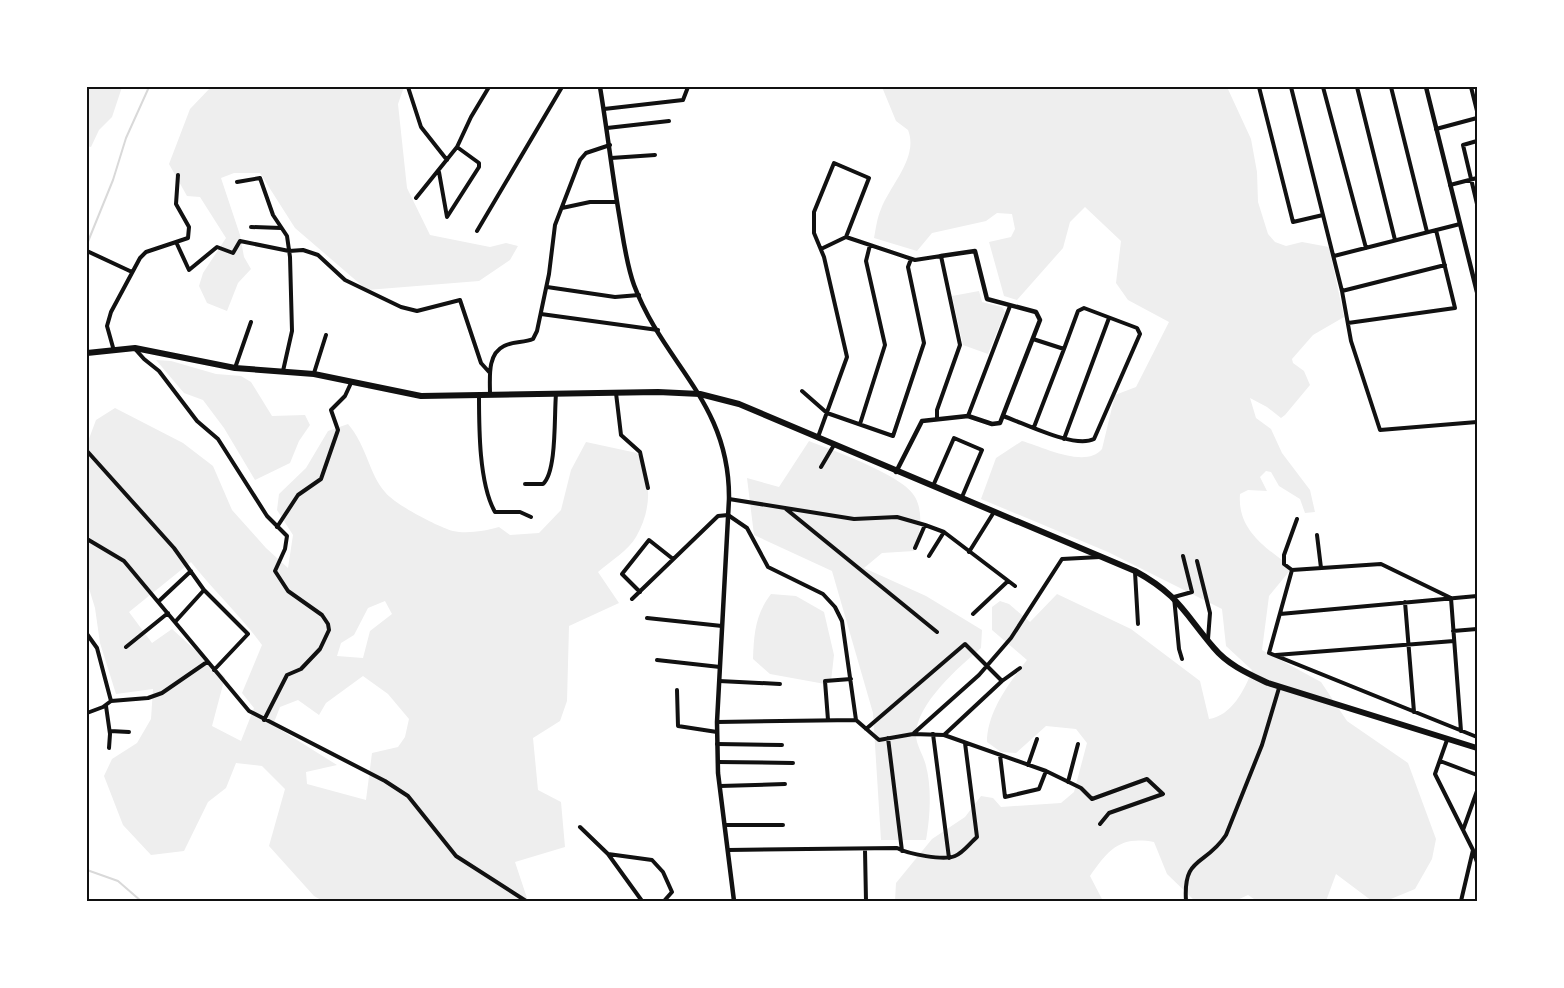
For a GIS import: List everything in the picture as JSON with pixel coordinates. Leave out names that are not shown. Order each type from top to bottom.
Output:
[{"type":"main road","points":[[87,353],[135,348],[235,368],[314,374],[422,396],[700,394],[739,404],[1135,572],[1174,597],[1215,649],[1238,669],[1279,688],[1477,748]]},
{"type":"street","points":[[408,87],[422,127],[447,160]]},
{"type":"street","points":[[416,198],[457,147],[489,87]]},
{"type":"street","points":[[477,231],[562,87]]},
{"type":"street","points":[[600,87],[625,249],[639,295],[700,394],[722,445],[729,499],[717,744],[734,901]]},
{"type":"street","points":[[603,109],[683,100],[688,87]]},
{"type":"street","points":[[1259,87],[1293,222],[1324,215]]},
{"type":"street","points":[[1291,87],[1334,256],[1351,341],[1380,430],[1477,422]]},
{"type":"street","points":[[1323,87],[1366,248]]},
{"type":"street","points":[[1357,87],[1395,240]]},
{"type":"street","points":[[1391,87],[1427,232]]},
{"type":"street","points":[[1426,87],[1476,280],[1477,292]]},
{"type":"street","points":[[1471,87],[1477,111]]},
{"type":"street","points":[[1436,129],[1477,118]]},
{"type":"street","points":[[607,128],[669,121]]},
{"type":"street","points":[[1477,141],[1463,145],[1477,204]]},
{"type":"street","points":[[490,394],[490,373],[494,354],[503,346],[533,339],[547,287],[555,225],[580,160],[586,153],[609,145]]},
{"type":"street","points":[[439,172],[447,217],[479,168],[479,163],[457,147]]},
{"type":"street","points":[[611,158],[655,155]]},
{"type":"street","points":[[818,438],[847,357],[821,249],[814,233],[814,212],[834,163],[869,178],[846,237],[821,249]]},
{"type":"street","points":[[114,351],[107,326],[132,272],[146,252],[177,244],[188,238],[189,227],[176,204],[178,175]]},
{"type":"street","points":[[237,182],[260,178],[273,215],[287,236],[292,331],[283,372]]},
{"type":"street","points":[[1450,185],[1477,178]]},
{"type":"street","points":[[562,208],[591,202],[617,202]]},
{"type":"street","points":[[1334,256],[1460,224]]},
{"type":"street","points":[[251,227],[282,228]]},
{"type":"street","points":[[1348,323],[1455,308],[1436,230]]},
{"type":"street","points":[[846,237],[911,259],[975,251],[985,297],[1039,316],[1040,320],[1000,423],[992,424],[968,416],[919,423],[896,471]]},
{"type":"street","points":[[177,244],[189,270],[217,247],[233,253],[240,241],[288,251],[303,250],[318,255],[345,280],[401,307],[417,310],[460,300],[481,363],[490,373]]},
{"type":"street","points":[[860,424],[885,345],[866,261],[870,245]]},
{"type":"street","points":[[88,251],[132,272]]},
{"type":"street","points":[[937,419],[936,410],[960,345],[941,256]]},
{"type":"street","points":[[802,392],[827,413],[892,436],[924,343],[908,267],[911,259]]},
{"type":"street","points":[[1342,291],[1445,265]]},
{"type":"street","points":[[547,287],[615,297],[639,295]]},
{"type":"street","points":[[968,416],[1010,306]]},
{"type":"street","points":[[1003,416],[1064,439],[1089,442],[1095,439],[1140,334],[1137,328],[1081,308],[1034,427]]},
{"type":"street","points":[[541,314],[659,330]]},
{"type":"street","points":[[1064,439],[1109,318]]},
{"type":"street","points":[[235,368],[251,322]]},
{"type":"street","points":[[314,374],[326,335]]},
{"type":"street","points":[[1033,339],[1064,350]]},
{"type":"street","points":[[135,348],[159,371],[197,421],[218,439],[251,494],[287,536],[287,543],[276,571],[288,591],[322,615],[328,624],[329,630],[320,649],[301,669],[286,675],[264,720]]},
{"type":"street","points":[[277,527],[298,495],[321,479],[338,430],[332,410],[345,396],[351,383]]},
{"type":"street","points":[[616,393],[621,435],[640,452],[648,488]]},
{"type":"street","points":[[479,394],[478,430],[486,493],[495,512],[520,512],[531,517]]},
{"type":"street","points":[[525,484],[543,484],[548,477],[555,447],[552,440],[556,394]]},
{"type":"street","points":[[933,486],[954,438],[982,450],[962,498]]},
{"type":"street","points":[[821,467],[834,445]]},
{"type":"street","points":[[87,451],[174,548],[204,590],[248,634],[214,670]]},
{"type":"street","points":[[729,499],[854,519],[897,517],[925,525],[944,532],[1015,586]]},
{"type":"street","points":[[785,508],[937,632]]},
{"type":"street","points":[[969,552],[994,512]]},
{"type":"street","points":[[632,599],[718,516],[728,514],[747,528],[768,567],[823,594],[835,607],[842,621],[856,720],[879,740],[913,734],[944,735],[1046,771],[1082,788],[1092,799],[1147,779],[1163,794],[1108,813],[1100,824]]},
{"type":"street","points":[[1297,519],[1284,555],[1284,564],[1292,570],[1381,564],[1451,598]]},
{"type":"street","points":[[915,548],[925,525]]},
{"type":"street","points":[[929,556],[944,532]]},
{"type":"street","points":[[1317,535],[1321,568]]},
{"type":"street","points":[[87,539],[124,561],[249,711],[385,781],[408,796],[456,856],[526,901]]},
{"type":"street","points":[[640,592],[622,574],[649,540],[673,559]]},
{"type":"street","points":[[1182,659],[1174,597],[1192,592],[1183,556]]},
{"type":"street","points":[[913,734],[980,675],[1011,638],[1062,559],[1103,557]]},
{"type":"street","points":[[1197,561],[1210,613],[1208,639]]},
{"type":"street","points":[[1292,570],[1269,653],[1477,737]]},
{"type":"street","points":[[159,601],[191,571]]},
{"type":"street","points":[[1135,572],[1138,624]]},
{"type":"street","points":[[973,614],[1008,581]]},
{"type":"street","points":[[175,622],[204,590]]},
{"type":"street","points":[[1280,614],[1477,596]]},
{"type":"street","points":[[1451,598],[1461,731]]},
{"type":"street","points":[[1405,602],[1414,712]]},
{"type":"street","points":[[126,647],[168,613]]},
{"type":"street","points":[[647,618],[722,626]]},
{"type":"street","points":[[1453,631],[1477,629]]},
{"type":"street","points":[[87,634],[97,648],[111,701]]},
{"type":"street","points":[[1276,655],[1454,641]]},
{"type":"street","points":[[866,729],[965,644],[1002,681]]},
{"type":"street","points":[[657,660],[720,668]]},
{"type":"street","points":[[87,713],[111,701],[148,698],[162,693],[207,662]]},
{"type":"street","points":[[944,735],[1002,681],[1020,668]]},
{"type":"street","points":[[828,720],[825,681],[851,679]]},
{"type":"street","points":[[719,681],[780,684]]},
{"type":"street","points":[[1186,901],[1185,884],[1188,870],[1218,847],[1226,835],[1262,745],[1279,688]]},
{"type":"street","points":[[677,690],[678,726],[717,732]]},
{"type":"street","points":[[106,705],[110,731],[109,748]]},
{"type":"street","points":[[717,722],[856,720]]},
{"type":"street","points":[[110,731],[129,732]]},
{"type":"street","points":[[933,734],[949,858]]},
{"type":"street","points":[[888,738],[902,851]]},
{"type":"street","points":[[1028,765],[1037,739]]},
{"type":"street","points":[[1448,740],[1435,774],[1477,862]]},
{"type":"street","points":[[728,850],[897,848],[902,851],[949,858],[957,856],[976,837],[965,743]]},
{"type":"street","points":[[717,744],[782,745]]},
{"type":"street","points":[[1068,782],[1078,744]]},
{"type":"street","points":[[1000,755],[1005,797],[1039,789],[1046,771]]},
{"type":"street","points":[[1440,761],[1477,775]]},
{"type":"street","points":[[718,762],[793,763]]},
{"type":"street","points":[[720,786],[785,784]]},
{"type":"street","points":[[1463,830],[1477,791]]},
{"type":"street","points":[[725,825],[783,825]]},
{"type":"street","points":[[580,827],[608,854],[642,901]]},
{"type":"street","points":[[865,850],[866,901]]},
{"type":"street","points":[[1461,901],[1473,850]]},
{"type":"street","points":[[608,854],[652,860],[663,872],[672,892],[664,901]]},
{"type":"shaded area","points":[[87,87],[122,87],[112,117],[99,130],[91,147],[87,146]]},
{"type":"shaded area","points":[[211,87],[404,87],[398,104],[407,188],[430,235],[490,247],[506,243],[518,246],[510,260],[479,281],[367,290],[295,228],[260,173],[234,173],[221,178],[240,235],[244,257],[251,269],[238,283],[227,311],[207,303],[199,286],[203,273],[226,238],[200,197],[187,196],[169,164],[190,109]]},
{"type":"shaded area","points":[[882,87],[1227,87],[1251,139],[1257,172],[1258,202],[1268,234],[1275,242],[1286,246],[1302,242],[1329,247],[1344,317],[1313,335],[1292,359],[1293,363],[1304,371],[1310,385],[1285,415],[1281,418],[1250,398],[1256,418],[1271,429],[1282,453],[1310,490],[1315,512],[1305,513],[1300,499],[1279,486],[1271,472],[1266,471],[1260,477],[1267,491],[1248,490],[1240,494],[1243,518],[1255,537],[1292,568],[1269,596],[1262,650],[1321,682],[1347,721],[1408,763],[1436,839],[1432,859],[1415,889],[1386,901],[1372,901],[1336,874],[1326,901],[1257,901],[1248,895],[1235,901],[1195,901],[1167,874],[1154,842],[1132,841],[1110,852],[1090,876],[1103,901],[895,901],[896,883],[932,839],[965,817],[981,796],[993,798],[1001,807],[1061,803],[1074,792],[1087,743],[1076,729],[1046,726],[1016,753],[1001,752],[987,742],[995,709],[1006,688],[1027,660],[992,630],[992,607],[1000,601],[1009,604],[1030,622],[1057,594],[1131,629],[1200,681],[1209,719],[1224,713],[1236,701],[1252,670],[1226,646],[1222,609],[1108,552],[981,499],[996,458],[1022,441],[1075,457],[1095,455],[1102,449],[1115,395],[1136,387],[1169,322],[1128,300],[1116,283],[1121,241],[1085,207],[1070,222],[1063,248],[1017,300],[1004,296],[989,242],[1011,237],[1015,229],[1012,214],[997,213],[986,221],[932,233],[917,251],[874,238],[880,212],[907,161],[910,150],[908,130],[896,121]]},
{"type":"shaded area","points":[[979,291],[982,302],[1002,307],[1005,312],[988,354],[963,345],[952,296]]},
{"type":"shaded area","points":[[156,360],[171,361],[216,374],[241,376],[251,382],[272,416],[305,415],[310,425],[299,441],[290,463],[255,480],[224,428],[203,400],[184,393]]},
{"type":"shaded area","points":[[115,408],[183,443],[213,466],[232,510],[266,548],[288,568],[293,535],[277,510],[279,494],[306,468],[328,431],[348,424],[360,441],[375,477],[390,497],[427,520],[458,532],[476,532],[499,527],[510,535],[539,533],[561,510],[571,470],[586,442],[637,453],[647,484],[645,516],[633,542],[598,572],[619,603],[569,626],[567,701],[560,721],[533,738],[538,790],[561,802],[565,847],[515,862],[528,901],[323,901],[314,896],[269,846],[285,789],[262,766],[236,763],[226,788],[208,802],[184,851],[151,855],[123,825],[104,776],[112,759],[137,743],[151,719],[153,689],[116,694],[100,643],[95,608],[87,582],[87,444],[96,420]],"holes":[[[191,562],[245,623],[262,645],[242,693],[254,708],[241,741],[212,726],[225,677],[172,629],[152,643],[129,612]],[[385,601],[392,614],[370,631],[363,658],[337,656],[341,643],[354,635],[368,608]],[[363,676],[388,694],[409,719],[405,737],[398,747],[372,753],[366,800],[307,784],[306,772],[337,765],[273,725],[280,707],[298,700],[319,715],[326,703]]]},
{"type":"shaded area","points":[[809,441],[883,472],[909,489],[918,503],[920,524],[914,551],[882,553],[864,568],[926,596],[982,630],[981,648],[940,687],[923,711],[918,723],[916,739],[925,762],[930,793],[926,840],[881,840],[873,713],[832,571],[754,535],[747,478],[779,487]]},
{"type":"shaded area","points":[[771,594],[796,596],[824,612],[834,655],[831,681],[825,684],[770,674],[753,659],[756,625]]},
{"type":"waterway","points":[[87,244],[113,180],[126,138],[149,87]]},
{"type":"waterway","points":[[87,870],[118,881],[141,901]]}]
